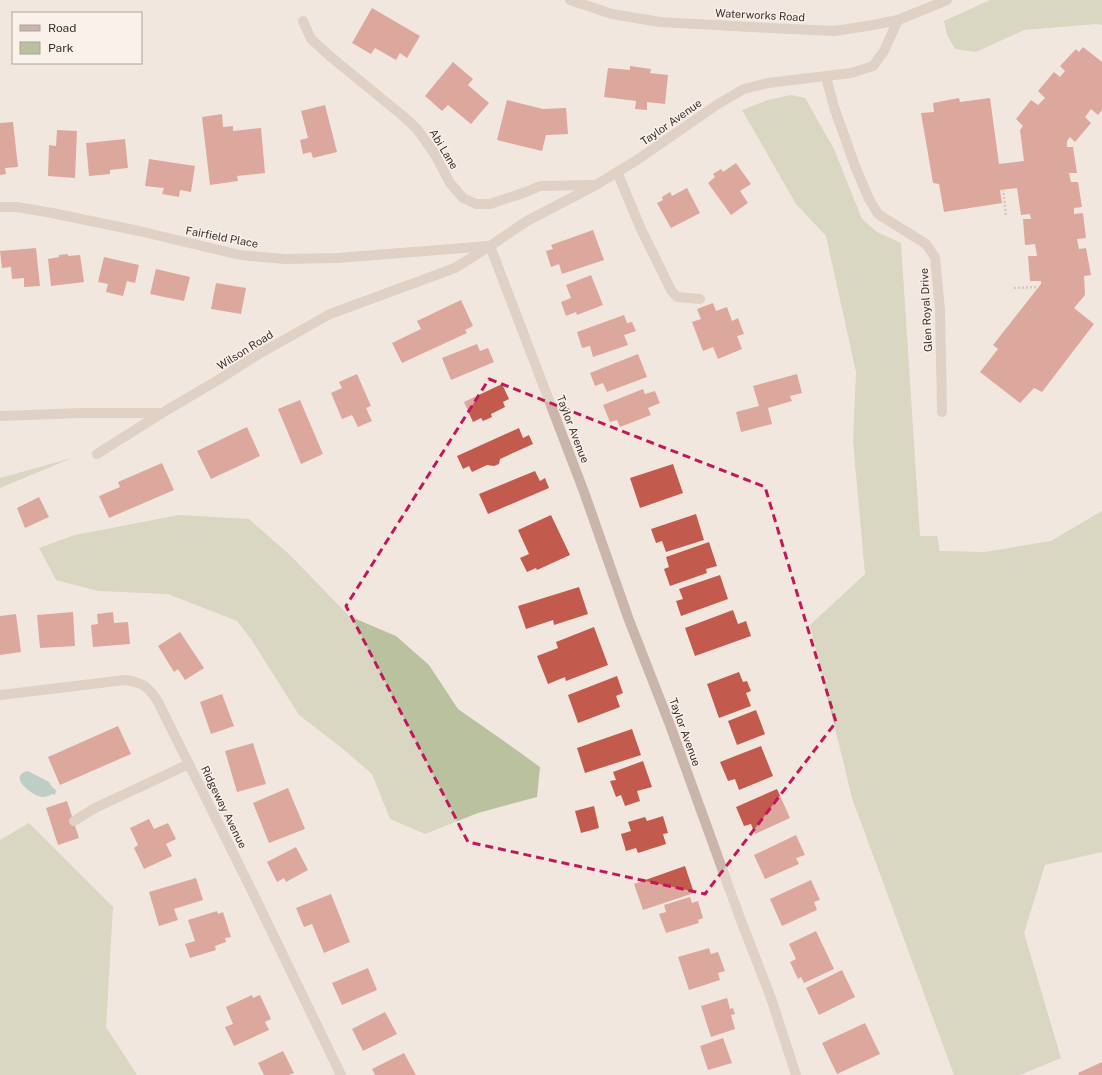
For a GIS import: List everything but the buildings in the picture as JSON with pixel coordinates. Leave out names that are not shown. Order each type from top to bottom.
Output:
[{"type":"street","name":"Waterworks Road","points":[[570,0],[612,14],[660,22],[835,31],[873,26],[898,20],[947,0]]},
{"type":"street","name":"Taylor Avenue","points":[[796,1075],[771,998],[577,474],[490,246],[527,221],[596,184],[654,150],[718,104],[744,89],[768,83],[851,73],[873,66],[884,51],[898,20]]},
{"type":"street","name":"Abi Lane","points":[[303,21],[311,39],[418,129],[434,153],[450,183],[463,198],[476,204],[490,204],[540,186],[596,184]]},
{"type":"street","name":"Glen Royal Drive","points":[[826,77],[855,166],[869,199],[878,214],[926,244],[935,257],[940,310],[942,412]]},
{"type":"street","points":[[617,172],[671,290],[677,297],[700,299]]},
{"type":"street","name":"Fairfield Place","points":[[0,207],[17,207],[52,213],[139,231],[240,255],[284,259],[338,258],[490,246]]},
{"type":"street","name":"Wilson Road","points":[[0,416],[81,413],[162,413],[209,386],[259,354],[330,314],[455,268],[490,246]]},
{"type":"street","points":[[97,454],[162,413]]},
{"type":"street","name":"Ridgeway Avenue","points":[[0,695],[117,680],[134,681],[150,690],[157,700],[189,764],[341,1075]]},
{"type":"street","points":[[74,821],[95,808],[189,764]]},
{"type":"path","points":[[1003,189],[1006,216]]},
{"type":"path","points":[[1014,288],[1038,287]]},
{"type":"highlighted area","points":[[489,379],[765,487],[836,722],[705,894],[468,842],[346,606]]},
{"type":"green space","points":[[990,0],[1102,0],[1102,25],[1097,24],[1024,30],[976,52],[955,49],[947,35],[944,21]]},
{"type":"green space","points":[[791,95],[805,98],[834,149],[862,219],[877,232],[901,243],[920,536],[937,536],[940,551],[985,552],[1051,541],[1102,511],[1102,852],[1045,865],[1024,933],[1061,1058],[1020,1075],[954,1075],[852,798],[810,625],[865,574],[853,441],[856,372],[826,236],[796,204],[742,110],[768,100]]},
{"type":"green space","points":[[72,458],[0,488],[0,478]]},
{"type":"green space","points":[[179,515],[249,519],[290,555],[349,616],[396,636],[429,665],[458,709],[540,767],[537,797],[478,813],[425,834],[390,819],[372,774],[343,749],[299,715],[251,639],[237,621],[168,594],[98,591],[56,580],[39,548],[75,535]]},
{"type":"green space","points":[[29,823],[113,907],[106,1027],[137,1075],[0,1075],[0,840]]},
{"type":"water","points":[[28,771],[49,782],[56,790],[55,795],[52,794],[42,797],[38,796],[23,786],[20,781],[20,777]]}]
